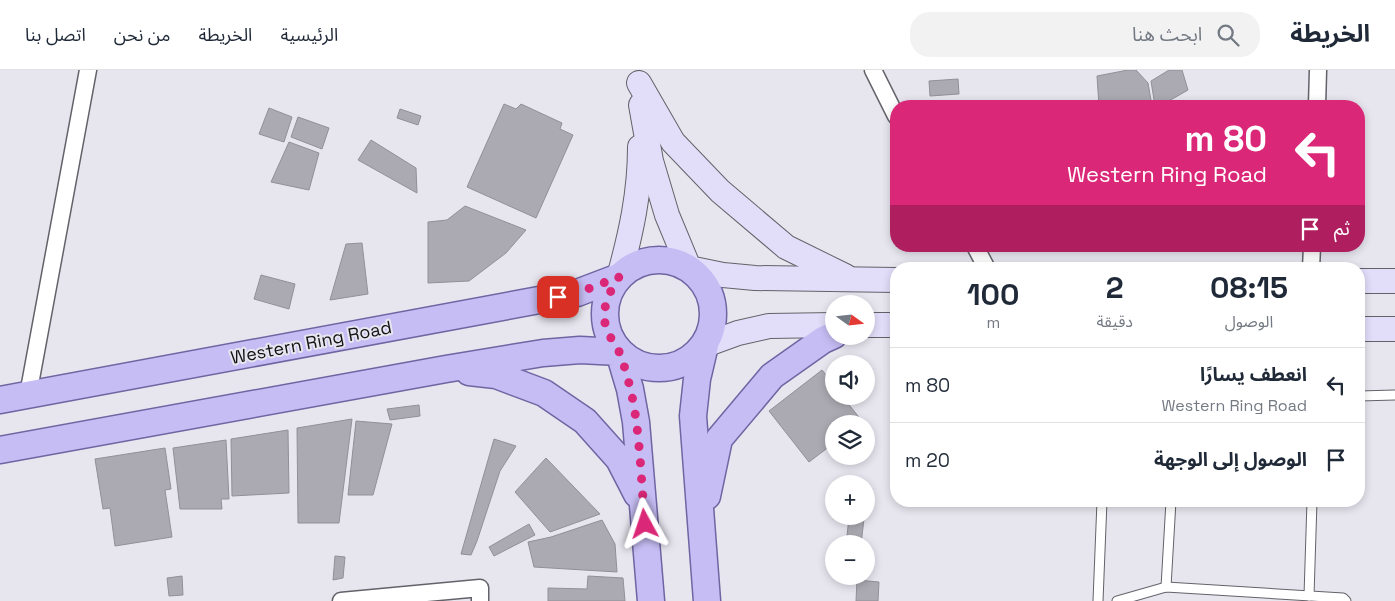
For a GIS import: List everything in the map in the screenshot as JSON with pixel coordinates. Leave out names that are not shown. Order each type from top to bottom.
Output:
[{"type":"main road","points":[[639,86],[653,170],[667,215],[689,268],[702,279],[710,295],[714,311],[712,329],[705,345],[697,379],[693,416],[707,601]]},
{"type":"main road","points":[[639,86],[640,163],[634,221],[619,277],[610,291],[605,306],[605,323],[610,338],[620,352],[632,362],[647,368],[664,369],[680,365],[694,357],[705,345],[738,333],[769,326],[825,325]]},
{"type":"main road","points":[[639,86],[672,142],[720,191],[786,248],[854,280]]},
{"type":"main road","points":[[619,277],[634,265],[652,259],[671,260],[689,268],[723,275],[755,278],[792,277],[890,280]]},
{"type":"main road","name":"Western Ring Road","points":[[0,400],[577,293],[619,277]]},
{"type":"main road","points":[[1365,281],[1395,281]]},
{"type":"main road","points":[[875,325],[890,325]]},
{"type":"main road","points":[[1365,329],[1395,329]]},
{"type":"main road","points":[[701,523],[720,439],[772,376],[825,339]]},
{"type":"main road","points":[[0,450],[543,353],[580,350],[620,352]]},
{"type":"main road","points":[[620,352],[630,389],[636,422],[651,601]]},
{"type":"main road","points":[[446,369],[496,375],[551,397],[585,421],[619,459],[643,504]]},
{"type":"street","points":[[28,395],[88,70]]},
{"type":"street","points":[[873,70],[890,104]]},
{"type":"street","points":[[1317,100],[1318,70]]},
{"type":"street","points":[[340,601],[480,588],[480,601]]},
{"type":"lane","points":[[1365,396],[1395,395]]},
{"type":"lane","points":[[1098,601],[1102,507]]},
{"type":"lane","points":[[1166,587],[1171,507]]},
{"type":"lane","points":[[1309,596],[1312,507]]},
{"type":"lane","points":[[1117,601],[1166,587],[1343,598],[1346,601]]},
{"type":"building","points":[[1136,70],[1148,83],[1151,100],[1099,100],[1097,76]]},
{"type":"building","points":[[1169,70],[1182,70],[1188,90],[1170,100],[1154,100],[1151,81]]},
{"type":"building","points":[[958,79],[959,94],[930,96],[929,81]]},
{"type":"building","points":[[504,104],[516,109],[521,104],[562,123],[560,129],[573,135],[536,218],[467,187]]},
{"type":"building","points":[[269,108],[292,117],[284,142],[259,134]]},
{"type":"building","points":[[400,109],[421,116],[418,125],[397,118]]},
{"type":"building","points":[[298,117],[329,128],[322,149],[291,137]]},
{"type":"building","points":[[371,140],[416,168],[417,193],[358,160]]},
{"type":"building","points":[[289,142],[319,153],[309,190],[271,182]]},
{"type":"building","points":[[465,206],[526,230],[506,253],[469,281],[428,283],[428,222],[447,220]]},
{"type":"building","points":[[362,243],[368,294],[330,300],[346,244]]},
{"type":"building","points":[[261,275],[295,284],[289,309],[254,299]]},
{"type":"building","points":[[822,370],[825,374],[825,405],[849,405],[857,415],[825,415],[825,450],[809,462],[769,411]]},
{"type":"building","points":[[419,405],[420,416],[390,420],[387,409]]},
{"type":"building","points":[[352,419],[339,523],[298,523],[297,428]]},
{"type":"building","points":[[356,421],[392,424],[373,495],[348,495]]},
{"type":"building","points":[[288,430],[289,493],[232,496],[231,439]]},
{"type":"building","points":[[494,439],[516,446],[500,471],[471,555],[461,554]]},
{"type":"building","points":[[226,440],[229,499],[221,499],[222,509],[180,509],[173,448]]},
{"type":"building","points":[[165,448],[171,489],[165,490],[172,537],[115,546],[110,508],[103,509],[95,459]]},
{"type":"building","points":[[546,458],[600,514],[550,532],[515,492]]},
{"type":"building","points":[[602,520],[615,544],[617,572],[534,567],[528,542],[551,537]]},
{"type":"building","points":[[529,524],[535,535],[494,556],[489,547]]},
{"type":"building","points":[[848,525],[863,525],[862,535],[847,535]]},
{"type":"building","points":[[335,556],[345,557],[343,578],[333,580]]},
{"type":"building","points":[[182,576],[183,595],[169,596],[167,578]]},
{"type":"building","points":[[588,576],[623,578],[625,601],[548,601],[548,588],[587,589]]},
{"type":"building","points":[[875,582],[879,582],[878,601],[856,601],[857,585],[875,585]]},
{"type":"route","points":[[558,297],[577,293],[619,277],[610,291],[605,306],[605,323],[610,338],[620,352],[630,389],[636,422],[645,524]]}]
